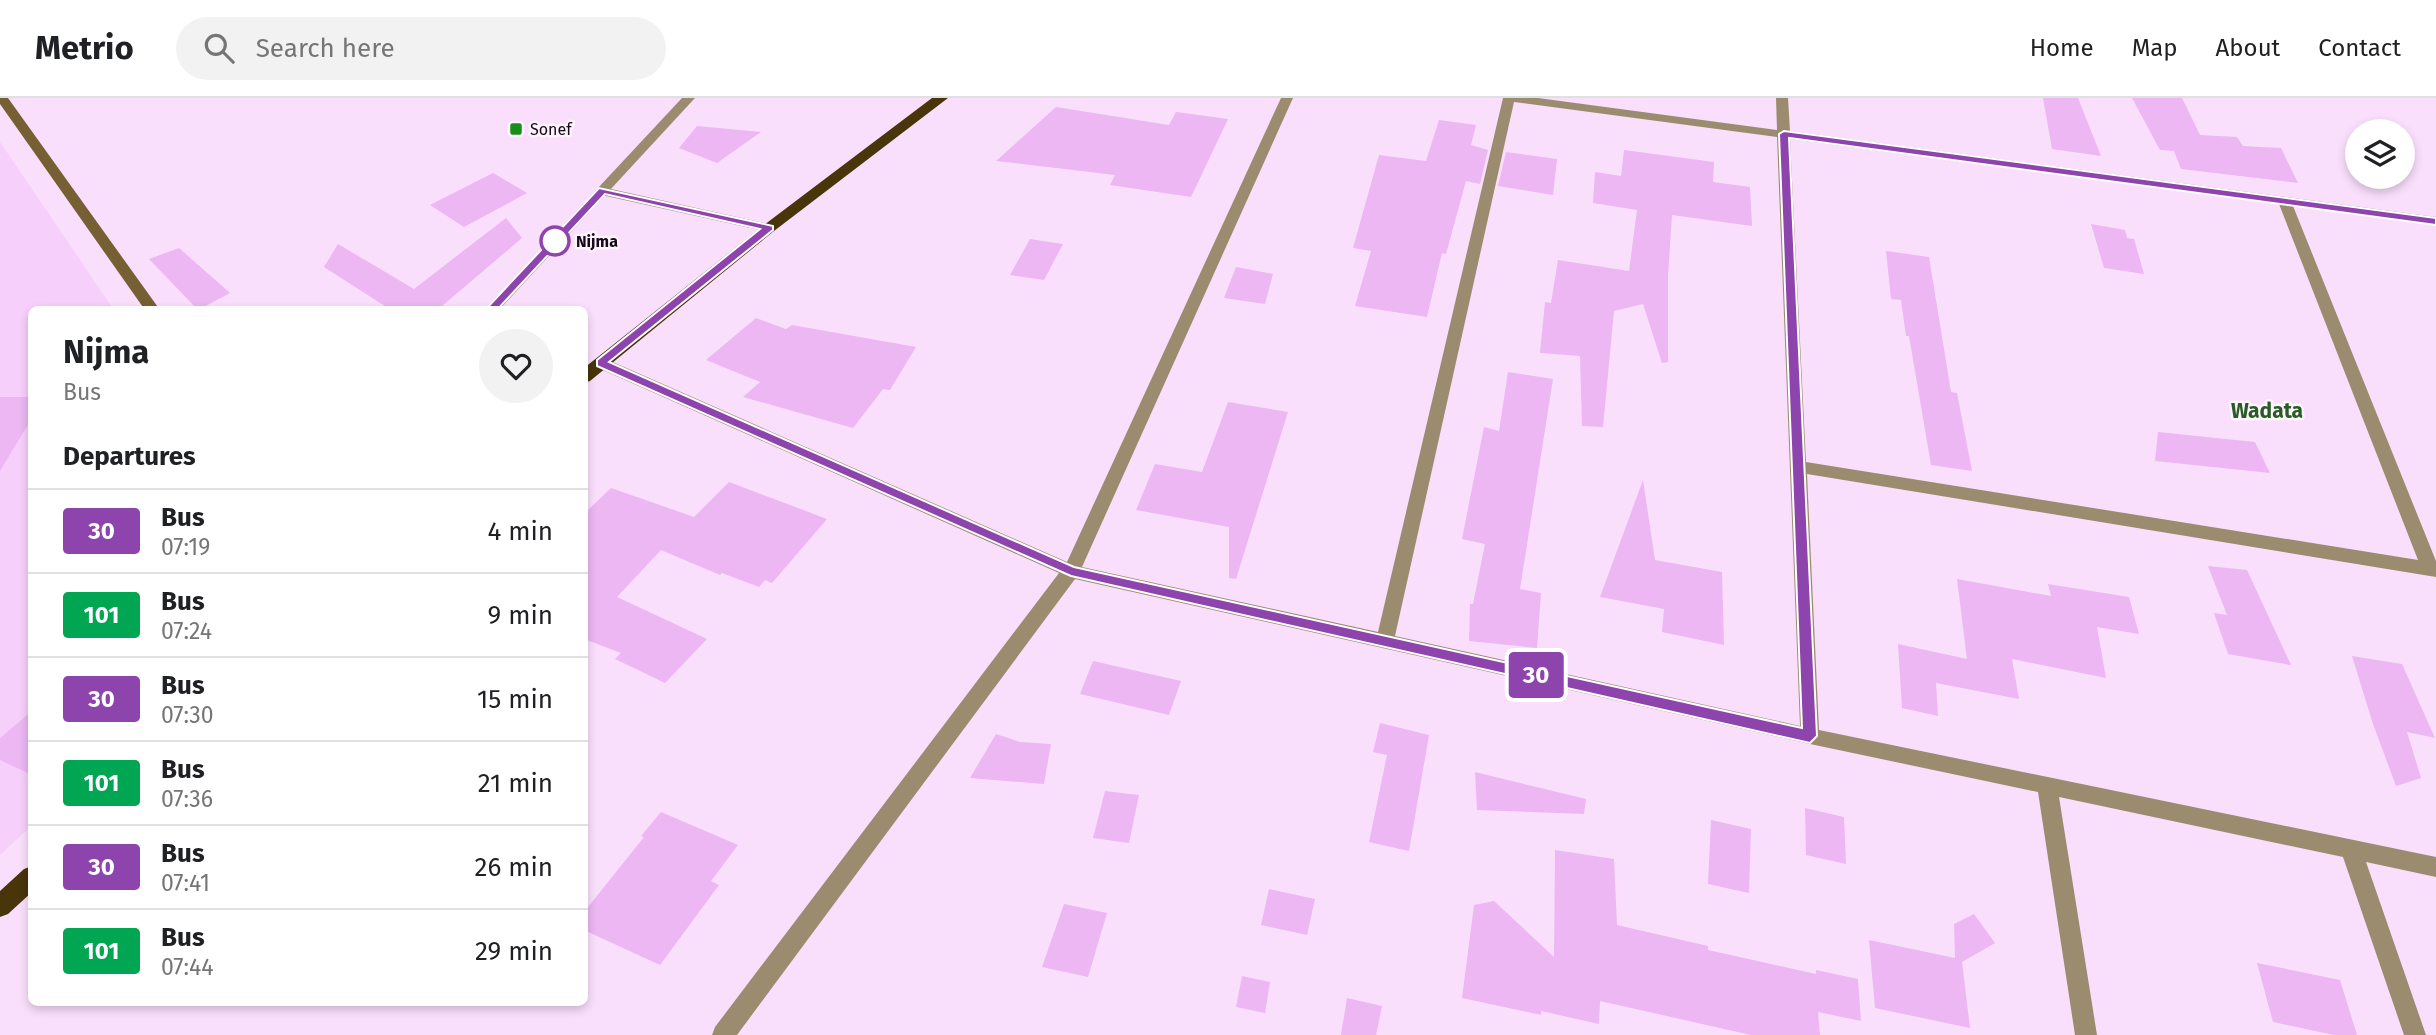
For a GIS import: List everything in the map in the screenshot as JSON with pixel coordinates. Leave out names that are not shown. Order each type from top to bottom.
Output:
[{"type":"highway","points":[[588,374],[769,228],[941,98]]},
{"type":"highway","points":[[0,906],[28,880]]},
{"type":"main road","points":[[2,98],[150,306]]},
{"type":"street","points":[[495,306],[689,98]]},
{"type":"street","points":[[723,1035],[1071,571],[1287,98]]},
{"type":"street","points":[[1385,640],[1510,98],[2436,221]]},
{"type":"street","points":[[1782,98],[1810,736]]},
{"type":"street","points":[[602,191],[769,228]]},
{"type":"street","points":[[2284,201],[2434,570]]},
{"type":"street","points":[[601,363],[1071,571],[1810,736],[2436,867]]},
{"type":"street","points":[[1799,467],[2434,570]]},
{"type":"street","points":[[2047,786],[2086,1035]]},
{"type":"street","points":[[2351,849],[2415,1035]]},
{"type":"shaded area","points":[[0,142],[111,306],[28,306],[28,829],[0,855]]},
{"type":"building","points":[[2043,98],[2078,98],[2101,156],[2052,149]]},
{"type":"building","points":[[2132,98],[2182,98],[2200,135],[2237,137],[2243,146],[2281,148],[2298,183],[2181,169],[2174,151],[2160,150]]},
{"type":"building","points":[[1056,107],[1169,125],[1176,112],[1228,119],[1191,197],[1110,185],[1115,175],[996,161]]},
{"type":"building","points":[[1439,120],[1476,125],[1471,145],[1488,150],[1480,184],[1466,181],[1446,254],[1442,253],[1427,317],[1355,306],[1371,251],[1353,248],[1379,155],[1426,161]]},
{"type":"building","points":[[697,126],[761,132],[717,163],[679,148]]},
{"type":"building","points":[[1624,150],[1714,162],[1713,182],[1750,187],[1752,226],[1672,215],[1668,276],[1668,362],[1662,363],[1643,304],[1614,311],[1603,427],[1582,426],[1580,356],[1540,353],[1545,302],[1551,303],[1558,260],[1629,271],[1637,210],[1593,203],[1595,172],[1621,176]]},
{"type":"building","points":[[1506,152],[1557,159],[1553,195],[1498,186]]},
{"type":"building","points":[[493,173],[527,193],[464,227],[430,205]]},
{"type":"building","points":[[506,218],[522,238],[442,306],[385,306],[324,267],[338,244],[414,289]]},
{"type":"building","points":[[2091,224],[2125,230],[2127,238],[2134,239],[2144,274],[2104,268]]},
{"type":"building","points":[[1030,239],[1063,244],[1044,280],[1010,275]]},
{"type":"building","points":[[179,248],[230,293],[206,306],[194,306],[149,259]]},
{"type":"building","points":[[1886,251],[1929,257],[1951,392],[1957,393],[1972,471],[1931,465],[1909,336],[1906,336],[1901,300],[1891,299]]},
{"type":"building","points":[[1236,267],[1273,274],[1265,304],[1224,298]]},
{"type":"building","points":[[756,318],[786,329],[792,325],[916,347],[890,390],[883,389],[853,428],[743,397],[760,382],[706,360]]},
{"type":"building","points":[[1508,372],[1553,379],[1520,589],[1541,593],[1537,648],[1469,641],[1470,604],[1473,604],[1485,544],[1462,539],[1484,427],[1499,431]]},
{"type":"building","points":[[0,397],[28,397],[28,425],[0,471]]},
{"type":"building","points":[[1228,402],[1288,412],[1236,579],[1229,578],[1229,527],[1136,510],[1155,464],[1202,472]]},
{"type":"building","points":[[2158,432],[2255,442],[2270,473],[2155,461]]},
{"type":"building","points":[[1643,480],[1655,560],[1722,572],[1724,645],[1662,632],[1664,609],[1600,597]]},
{"type":"building","points":[[729,482],[827,519],[772,583],[765,580],[759,587],[722,573],[720,575],[661,550],[617,597],[707,639],[665,683],[615,659],[621,653],[588,641],[588,510],[611,488],[694,517]]},
{"type":"building","points":[[2208,566],[2247,570],[2291,665],[2228,654],[2214,613],[2227,615]]},
{"type":"building","points":[[1957,579],[2051,596],[2048,584],[2129,597],[2139,634],[2097,627],[2106,678],[2012,659],[2019,699],[1936,683],[1938,716],[1902,708],[1898,644],[1967,659]]},
{"type":"building","points":[[2352,656],[2402,664],[2435,738],[2407,732],[2421,778],[2396,786]]},
{"type":"building","points":[[1093,661],[1181,681],[1169,715],[1080,694]]},
{"type":"building","points":[[28,714],[28,773],[0,760],[0,738]]},
{"type":"building","points":[[1380,723],[1429,735],[1409,851],[1369,842],[1387,755],[1373,752]]},
{"type":"building","points":[[996,734],[1020,742],[1051,744],[1044,784],[970,778]]},
{"type":"building","points":[[1475,772],[1586,799],[1584,814],[1477,810]]},
{"type":"building","points":[[1105,791],[1139,795],[1129,843],[1093,838]]},
{"type":"building","points":[[1805,808],[1844,817],[1846,864],[1806,855]]},
{"type":"building","points":[[661,812],[738,845],[711,881],[719,885],[660,965],[588,932],[588,907],[644,837],[641,836]]},
{"type":"building","points":[[1711,820],[1751,829],[1749,893],[1708,884]]},
{"type":"building","points":[[1555,850],[1614,859],[1617,925],[1708,946],[1708,950],[1816,974],[1816,970],[1858,979],[1861,1021],[1818,1012],[1820,1035],[1751,1035],[1600,1001],[1599,1024],[1462,998],[1474,905],[1494,901],[1554,957]]},
{"type":"building","points":[[1269,889],[1315,899],[1307,935],[1261,925]]},
{"type":"building","points":[[1064,904],[1107,913],[1088,977],[1042,967]]},
{"type":"building","points":[[1974,914],[1995,943],[1962,962],[1970,1028],[1875,1008],[1869,940],[1955,958],[1954,924]]},
{"type":"building","points":[[2257,963],[2340,980],[2357,1035],[2334,1035],[2273,1022]]},
{"type":"building","points":[[1242,976],[1270,982],[1265,1013],[1236,1007]]},
{"type":"building","points":[[1347,998],[1382,1006],[1376,1035],[1341,1035]]},
{"type":"bus line","name":"30","points":[[495,306],[602,191],[769,228],[601,363],[1071,571],[1810,736],[1784,134],[2436,221]]},
{"type":"place","name":"Sonef","points":[[516,129]]},
{"type":"place","name":"Nijma","points":[[555,241]]},
{"type":"district","name":"Wadata","points":[[2267,411]]}]
